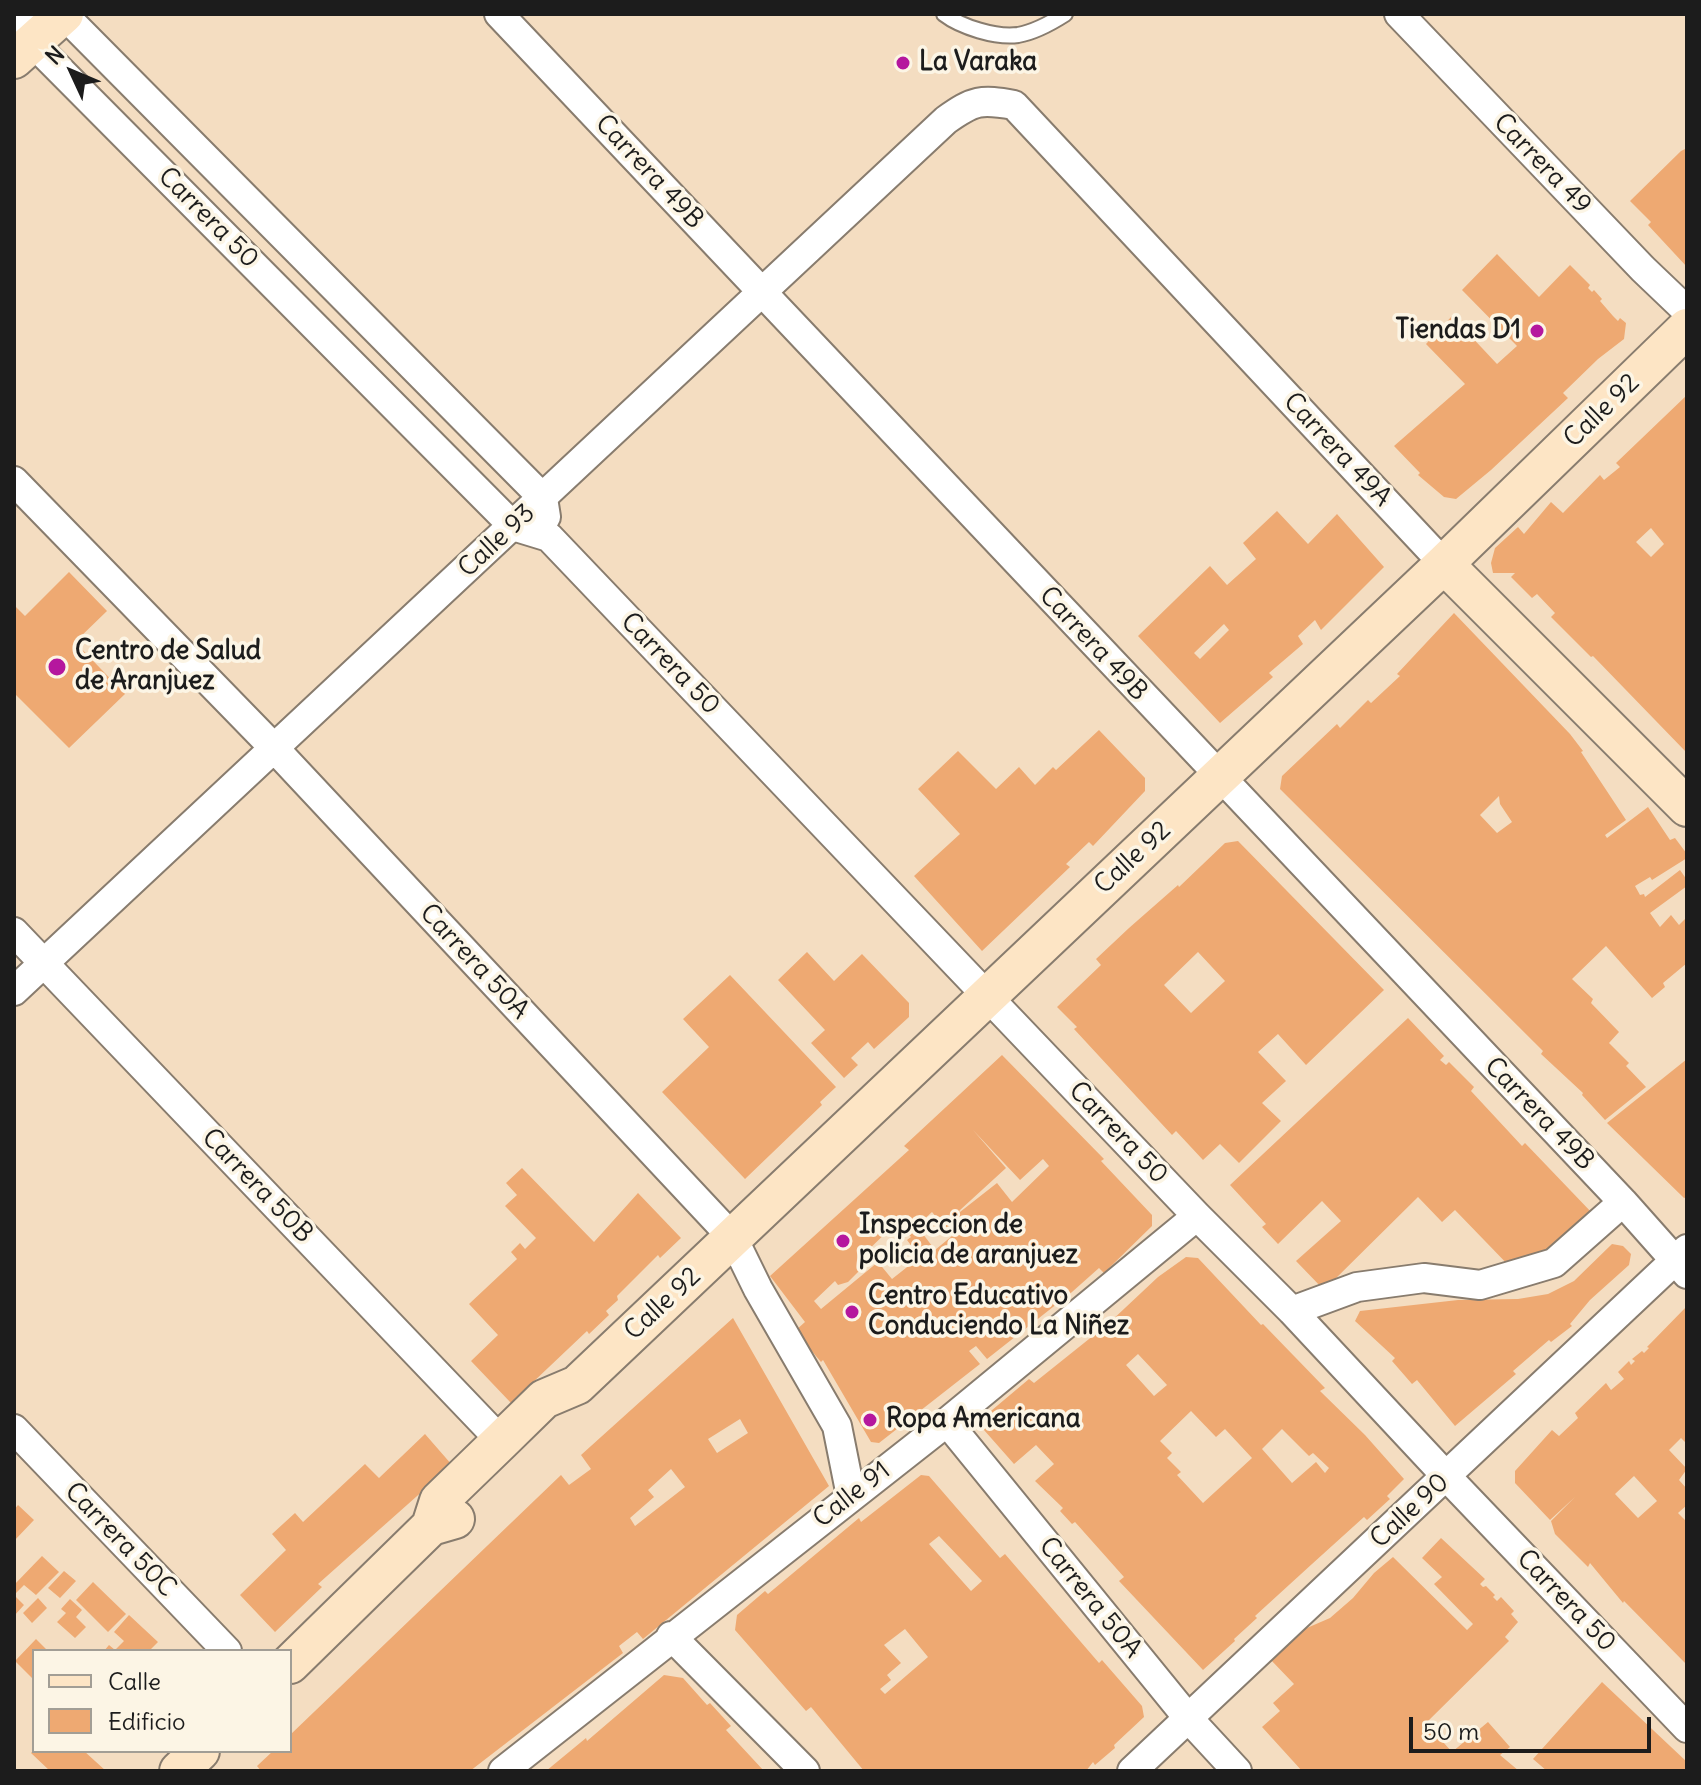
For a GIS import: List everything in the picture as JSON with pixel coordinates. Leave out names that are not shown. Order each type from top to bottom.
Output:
[{"type":"street","points":[[22,39],[63,14]]},
{"type":"street","name":"Carrera 50","points":[[63,14],[543,498]]},
{"type":"street","name":"Carrera 49B","points":[[499,14],[1623,1202],[1683,1261]]},
{"type":"street","name":"Carrera 49","points":[[1399,14],[1687,311]]},
{"type":"street","name":"Carrera 50","points":[[22,39],[513,526],[549,537],[1197,1216],[1292,1311],[1687,1728]]},
{"type":"street","name":"Calle 93","points":[[14,991],[946,120],[964,107],[986,100]]},
{"type":"street","name":"Carrera 49A","points":[[986,100],[1014,105],[1444,564],[1687,807]]},
{"type":"street","name":"Calle 92","points":[[292,1662],[431,1526],[439,1501],[544,1399],[577,1385],[1444,564],[1687,328]]},
{"type":"street","name":"Carrera 50A","points":[[14,481],[275,749],[733,1238],[758,1289],[837,1426],[851,1496]]},
{"type":"street","points":[[543,498],[549,537]]},
{"type":"street","name":"Carrera 50B","points":[[14,932],[501,1441]]},
{"type":"street","points":[[1292,1311],[1357,1287],[1424,1278],[1480,1285],[1554,1263],[1623,1202]]},
{"type":"street","name":"Calle 91","points":[[503,1771],[947,1422],[1197,1216]]},
{"type":"street","name":"Calle 90","points":[[1132,1771],[1683,1261]]},
{"type":"street","name":"Calle 92","points":[[431,1526],[458,1518],[479,1498],[563,1416],[577,1385]]},
{"type":"street","name":"Carrera 50A","points":[[947,1422],[1188,1718],[1237,1771]]},
{"type":"street","name":"Carrera 50C","points":[[14,1429],[225,1649]]},
{"type":"street","points":[[671,1636],[805,1771]]},
{"type":"lane","points":[[944,14],[951,20],[983,31],[1016,35],[1046,26],[1065,14]]},
{"type":"building","points":[[1687,148],[1687,267],[1630,201]]},
{"type":"building","points":[[1497,254],[1539,297],[1570,265],[1590,285],[1588,288],[1602,299],[1600,301],[1613,316],[1626,323],[1624,339],[1563,393],[1568,398],[1491,470],[1456,499],[1444,497],[1418,475],[1420,473],[1394,446],[1465,384],[1426,344],[1452,316],[1497,364],[1517,346],[1462,290]]},
{"type":"building","points":[[1687,395],[1687,753],[1551,617],[1555,613],[1537,594],[1532,598],[1511,577],[1515,573],[1493,573],[1491,563],[1495,548],[1518,527],[1524,534],[1551,502],[1563,513],[1600,475],[1604,480],[1620,467],[1616,463]],"holes":[[[1651,528],[1664,544],[1651,557],[1636,542]]]},
{"type":"building","points":[[1277,511],[1308,544],[1337,514],[1384,567],[1321,630],[1315,620],[1298,636],[1303,644],[1269,673],[1273,677],[1220,723],[1138,636],[1210,566],[1227,585],[1256,559],[1243,543]],"holes":[[[1224,624],[1229,630],[1200,659],[1194,653]]]},
{"type":"building","name":"Centro de Salud de Aranjuez","points":[[69,572],[107,611],[75,642],[125,694],[69,748],[14,693],[14,605],[25,616]]},
{"type":"building","points":[[1454,613],[1583,751],[1626,820],[1605,835],[1607,838],[1648,807],[1670,840],[1675,838],[1687,854],[1687,858],[1652,880],[1650,877],[1635,886],[1645,897],[1680,870],[1687,880],[1687,886],[1650,913],[1660,927],[1671,915],[1679,925],[1687,917],[1687,963],[1663,983],[1665,987],[1652,998],[1606,946],[1572,979],[1593,999],[1591,1003],[1619,1032],[1609,1043],[1629,1063],[1626,1066],[1646,1087],[1605,1120],[1583,1093],[1541,1054],[1543,1051],[1280,789],[1282,776],[1337,724],[1340,728],[1368,700],[1371,703],[1400,676],[1397,674]],"holes":[[[1499,796],[1500,804],[1512,822],[1497,833],[1480,815]]]},
{"type":"building","points":[[1099,730],[1145,778],[1145,791],[1093,846],[1089,842],[1066,864],[1070,867],[982,951],[914,876],[960,834],[918,789],[958,751],[996,789],[1019,767],[1035,785]]},
{"type":"building","points":[[1238,841],[1384,990],[1306,1065],[1278,1034],[1258,1052],[1286,1081],[1262,1103],[1281,1121],[1239,1163],[1220,1144],[1203,1160],[1176,1131],[1172,1135],[1057,1007],[1101,965],[1096,959],[1225,843]],"holes":[[[1198,952],[1225,981],[1191,1013],[1164,985]]]},
{"type":"building","points":[[807,952],[834,981],[862,954],[909,1003],[909,1017],[874,1049],[868,1042],[851,1058],[858,1065],[844,1078],[811,1043],[825,1030],[778,980]]},
{"type":"building","points":[[730,975],[836,1087],[820,1102],[822,1105],[745,1179],[662,1092],[709,1047],[683,1019]]},
{"type":"building","points":[[1408,1018],[1444,1056],[1440,1060],[1446,1065],[1449,1062],[1474,1087],[1471,1091],[1522,1146],[1525,1143],[1593,1214],[1543,1262],[1514,1271],[1455,1210],[1442,1222],[1418,1197],[1324,1290],[1296,1261],[1341,1221],[1322,1201],[1278,1244],[1262,1227],[1266,1224],[1230,1185]]},
{"type":"building","points":[[1002,1055],[1104,1159],[1101,1161],[1152,1215],[1152,1226],[1104,1273],[1099,1268],[987,1359],[976,1346],[969,1351],[980,1364],[879,1443],[871,1442],[823,1360],[821,1362],[795,1331],[805,1322],[770,1276],[909,1150],[904,1146]],"holes":[[[973,1130],[1020,1180],[1043,1159],[1049,1166],[1012,1202],[997,1183],[960,1212],[1006,1168]],[[932,1212],[952,1236],[935,1250],[917,1226]],[[897,1222],[911,1237],[907,1240],[916,1252],[907,1259],[911,1264],[892,1279],[878,1262],[821,1309],[814,1301],[835,1281],[838,1285],[848,1282],[860,1270],[858,1260]]]},
{"type":"building","points":[[1687,1059],[1687,1197],[1684,1198],[1607,1123]]},
{"type":"building","points":[[522,1168],[594,1242],[638,1193],[681,1238],[660,1258],[658,1255],[617,1296],[618,1300],[606,1311],[609,1315],[589,1334],[587,1331],[511,1403],[471,1361],[498,1335],[469,1304],[517,1259],[511,1252],[520,1243],[525,1249],[536,1238],[505,1206],[517,1195],[506,1183]]},
{"type":"building","points":[[1612,1244],[1623,1246],[1631,1254],[1629,1265],[1590,1300],[1570,1324],[1572,1326],[1551,1342],[1549,1340],[1513,1371],[1516,1374],[1455,1426],[1417,1380],[1412,1384],[1392,1361],[1395,1358],[1355,1321],[1360,1311],[1548,1294],[1574,1281]]},
{"type":"building","points":[[1186,1257],[1198,1258],[1325,1388],[1320,1391],[1404,1479],[1387,1496],[1390,1499],[1367,1520],[1364,1517],[1255,1616],[1257,1618],[1235,1641],[1203,1670],[1119,1581],[1124,1577],[1035,1481],[1054,1464],[1036,1445],[1014,1464],[984,1430],[985,1416],[1029,1379],[1034,1383],[1109,1323],[1158,1277]],"holes":[[[1138,1354],[1167,1385],[1154,1396],[1126,1365]],[[1191,1411],[1216,1437],[1225,1429],[1252,1458],[1203,1503],[1177,1475],[1181,1472],[1167,1458],[1172,1453],[1160,1441]],[[1282,1429],[1309,1456],[1313,1453],[1329,1468],[1325,1473],[1316,1462],[1292,1483],[1262,1449]]]},
{"type":"building","points":[[1687,1306],[1687,1444],[1681,1438],[1669,1450],[1687,1469],[1679,1480],[1687,1489],[1687,1505],[1678,1513],[1687,1522],[1687,1665],[1623,1603],[1590,1563],[1588,1567],[1555,1534],[1551,1521],[1575,1497],[1550,1520],[1515,1483],[1515,1471],[1552,1430],[1559,1436],[1578,1418],[1575,1413],[1606,1383],[1611,1390],[1624,1379],[1618,1372],[1629,1361],[1631,1365],[1635,1361],[1632,1359],[1642,1351],[1644,1353]],"holes":[[[1634,1476],[1657,1501],[1638,1518],[1615,1494]]]},
{"type":"building","points":[[733,1318],[829,1486],[643,1639],[637,1632],[619,1646],[623,1653],[470,1771],[261,1771],[257,1766],[271,1753],[292,1753],[292,1733],[561,1475],[569,1485],[591,1469],[581,1455]],"holes":[[[740,1419],[748,1433],[717,1453],[708,1439]],[[671,1469],[685,1487],[635,1526],[630,1518],[654,1497],[648,1490]]]},
{"type":"building","points":[[425,1434],[452,1465],[318,1584],[322,1587],[275,1632],[240,1595],[286,1550],[272,1534],[295,1513],[303,1522],[365,1464],[379,1478]]},
{"type":"building","points":[[921,1475],[929,1476],[1000,1558],[1005,1554],[1099,1663],[1102,1660],[1142,1706],[1144,1717],[1114,1745],[1115,1748],[1095,1765],[1093,1762],[1086,1771],[864,1771],[811,1707],[806,1711],[735,1630],[737,1615],[765,1591],[768,1594],[859,1518],[861,1522]],"holes":[[[939,1536],[982,1581],[971,1591],[929,1544]],[[905,1629],[928,1657],[885,1694],[880,1689],[891,1680],[887,1675],[901,1663],[884,1645]]]},
{"type":"building","points":[[18,1505],[34,1520],[14,1541],[14,1510]]},
{"type":"building","points":[[1441,1538],[1485,1579],[1480,1584],[1495,1595],[1493,1597],[1497,1601],[1501,1597],[1514,1611],[1511,1614],[1518,1622],[1505,1637],[1509,1641],[1426,1723],[1452,1752],[1488,1722],[1510,1747],[1500,1755],[1519,1771],[1302,1771],[1262,1727],[1280,1711],[1273,1703],[1294,1684],[1270,1659],[1300,1631],[1330,1618],[1393,1557],[1467,1630],[1473,1624],[1434,1584],[1442,1577],[1422,1558]]},
{"type":"building","points":[[42,1556],[59,1572],[36,1595],[24,1585],[14,1595],[14,1585]]},
{"type":"building","points":[[64,1571],[76,1581],[60,1598],[48,1588]]},
{"type":"building","points":[[93,1582],[126,1614],[108,1632],[76,1600]]},
{"type":"building","points":[[14,1595],[24,1605],[14,1616]]},
{"type":"building","points":[[38,1598],[47,1608],[32,1623],[23,1613]]},
{"type":"building","points":[[70,1599],[82,1610],[76,1617],[86,1627],[75,1638],[57,1622],[66,1613],[61,1609]]},
{"type":"building","points":[[129,1615],[158,1642],[151,1649],[116,1649],[124,1641],[114,1632]]},
{"type":"building","points":[[36,1639],[46,1649],[32,1649],[32,1678],[15,1661]]},
{"type":"building","points":[[664,1675],[683,1678],[707,1705],[710,1703],[731,1726],[726,1730],[764,1771],[546,1771],[586,1738],[587,1741]]},
{"type":"building","points":[[1602,1682],[1687,1762],[1687,1771],[1547,1771],[1533,1759]]},
{"type":"building","points":[[31,1753],[86,1753],[106,1771],[50,1771]]},
{"type":"place","name":"La Varaka","points":[[903,63]]},
{"type":"place","name":"Tiendas D1","points":[[1537,331]]},
{"type":"place","name":"Centro de Salud de Aranjuez","points":[[57,667]]},
{"type":"place","name":"Inspeccion de policia de aranjuez","points":[[843,1241]]},
{"type":"place","name":"Centro Educativo Conduciendo La Niñez","points":[[852,1312]]},
{"type":"place","name":"Ropa Americana","points":[[870,1420]]}]
